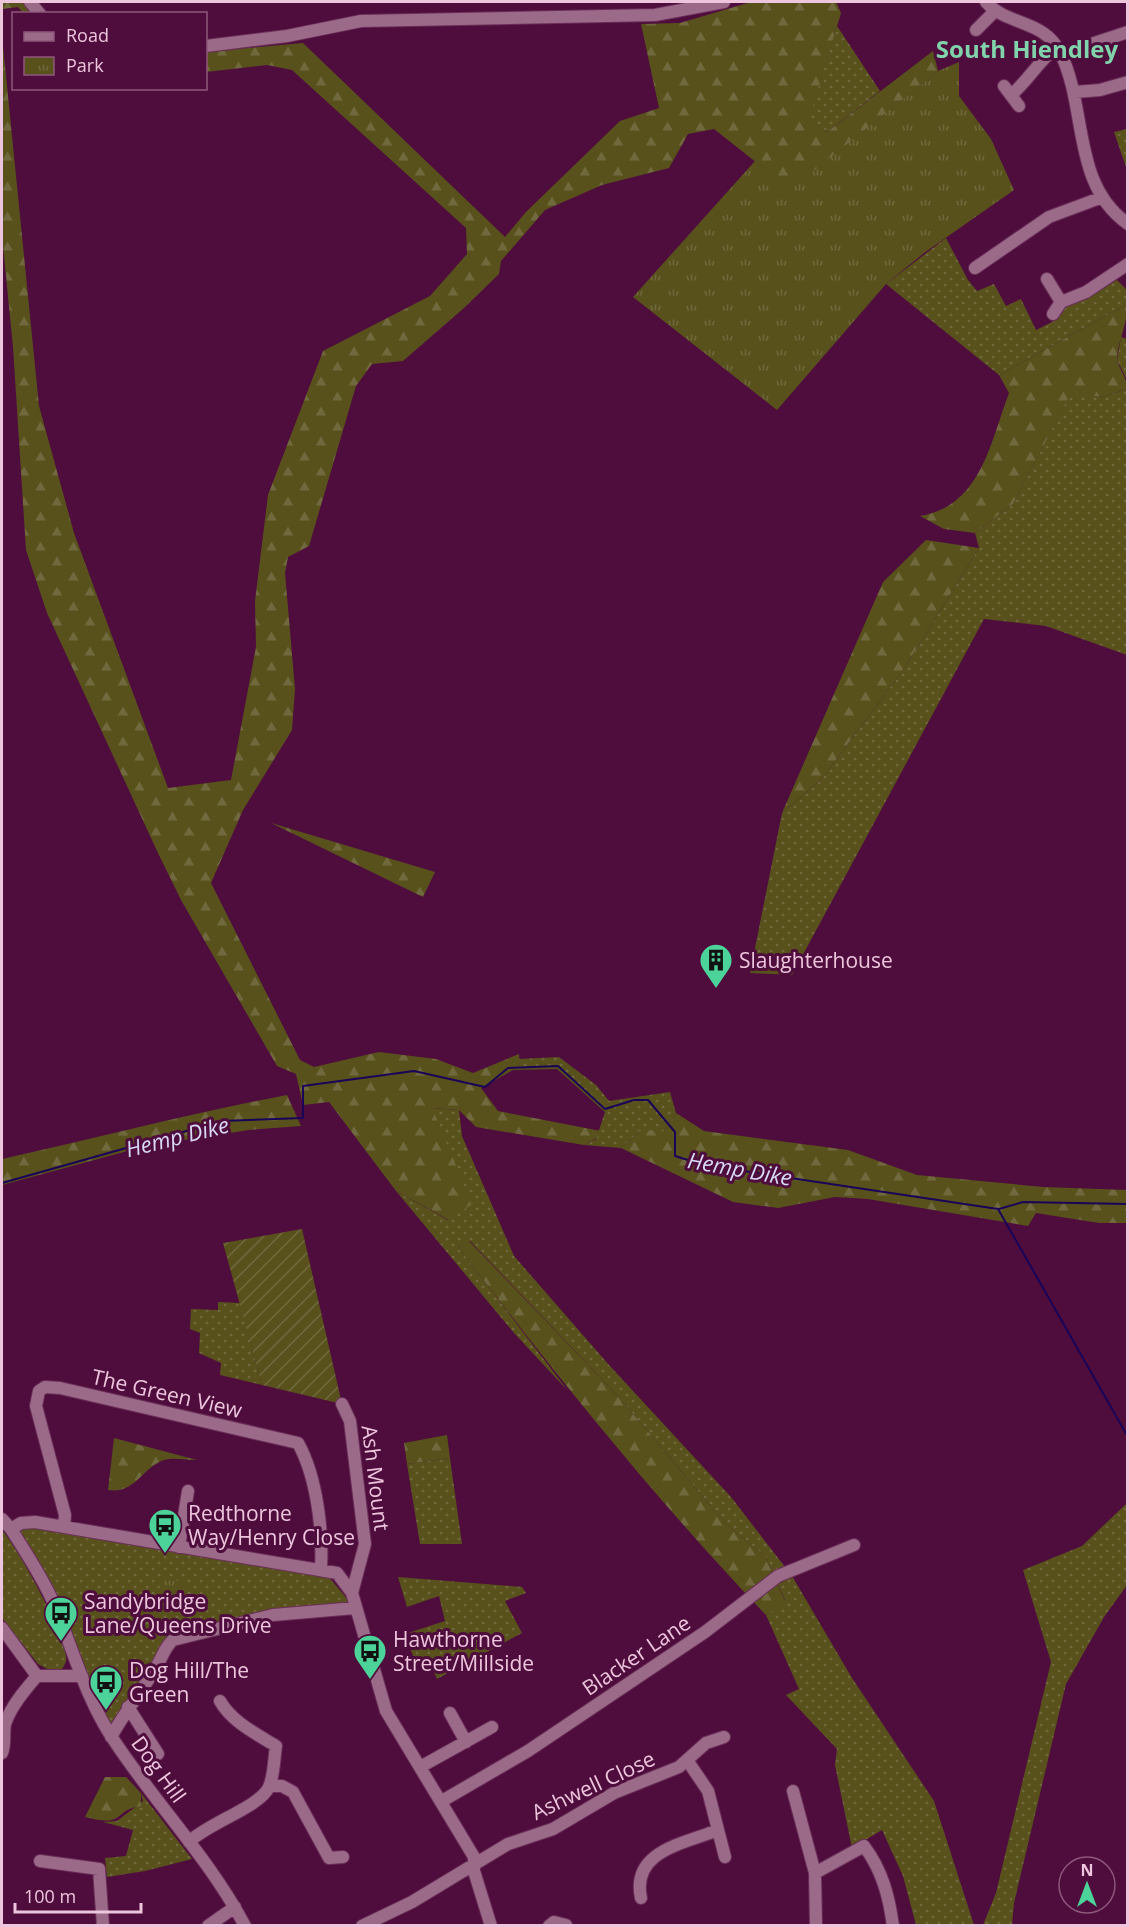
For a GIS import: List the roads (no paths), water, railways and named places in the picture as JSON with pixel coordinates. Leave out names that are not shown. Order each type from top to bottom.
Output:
[{"type":"street","points":[[207,46],[287,36],[361,21],[656,15],[724,2]]},
{"type":"street","points":[[986,2],[995,11],[1034,26],[1059,51],[1075,92],[1089,173],[1100,198],[1128,224]]},
{"type":"street","points":[[976,30],[995,11]]},
{"type":"street","points":[[1019,106],[1007,91],[1027,81],[1047,55],[1128,32]]},
{"type":"street","points":[[1075,92],[1100,90],[1128,82]]},
{"type":"street","points":[[975,268],[1049,217],[1100,198]]},
{"type":"street","points":[[1053,314],[1061,302],[1086,292],[1128,264]]},
{"type":"street","points":[[1047,279],[1061,302]]},
{"type":"street","name":"The Green View","points":[[64,1527],[65,1515],[36,1407],[39,1391],[45,1387],[60,1388],[298,1443],[307,1460],[323,1540],[321,1568]]},
{"type":"street","name":"Ash Mount","points":[[342,1404],[350,1421],[365,1544],[352,1593]]},
{"type":"street","points":[[179,1547],[188,1491]]},
{"type":"street","name":"Dog Hill","points":[[2,1519],[11,1529],[53,1602],[82,1676],[111,1737],[189,1842],[212,1869],[245,1926]]},
{"type":"street","points":[[11,1529],[29,1522],[321,1568],[337,1573],[352,1593],[386,1711],[422,1766],[474,1857],[474,1871],[491,1926]]},
{"type":"street","name":"Blacker Lane","points":[[442,1801],[521,1756],[705,1632],[768,1582],[854,1545]]},
{"type":"street","points":[[111,1737],[128,1707],[158,1664],[167,1645],[173,1640],[273,1616],[355,1608]]},
{"type":"street","points":[[2,1628],[37,1676]]},
{"type":"street","points":[[2,1753],[5,1745],[3,1725],[21,1695],[37,1676],[82,1676]]},
{"type":"street","points":[[189,1842],[202,1830],[263,1797],[270,1786],[276,1746],[238,1722],[226,1711],[220,1701]]},
{"type":"street","points":[[128,1707],[158,1754]]},
{"type":"street","points":[[450,1713],[466,1742]]},
{"type":"street","points":[[422,1766],[492,1727]]},
{"type":"street","name":"Ashwell Close","points":[[362,1926],[412,1902],[508,1844],[553,1828],[614,1793],[679,1767],[706,1743],[724,1737]]},
{"type":"street","points":[[687,1760],[708,1791],[725,1857]]},
{"type":"street","points":[[270,1786],[282,1786],[293,1792],[329,1858],[342,1857]]},
{"type":"street","points":[[793,1791],[815,1873],[816,1926]]},
{"type":"street","points":[[641,1898],[640,1874],[654,1856],[718,1830]]},
{"type":"street","points":[[815,1873],[864,1846],[873,1857],[889,1894],[893,1926]]},
{"type":"street","points":[[40,1861],[56,1859],[99,1864],[103,1926]]},
{"type":"street","points":[[208,1926],[236,1907]]},
{"type":"street","points":[[549,1926],[554,1922],[566,1925]]},
{"type":"waterway","name":"Hemp Dike","points":[[2,1183],[222,1121],[303,1118],[303,1086],[414,1071],[485,1087],[508,1068],[558,1066],[605,1109],[634,1100],[648,1100],[675,1132],[675,1156],[704,1165],[998,1209],[1128,1437]]},
{"type":"waterway","points":[[999,1209],[1023,1202],[1128,1204]]},
{"type":"place","name":"Slaughterhouse","points":[[716,989]]},
{"type":"place","name":"Redthorne Way/Henry Close","points":[[165,1554]]},
{"type":"place","name":"Sandybridge Lane/Queens Drive","points":[[61,1642]]},
{"type":"place","name":"Hawthorne Street/Millside","points":[[370,1680]]},
{"type":"place","name":"Dog Hill/The Green","points":[[106,1711]]},
{"type":"district","name":"South Hiendley","points":[[1027,48]]}]
